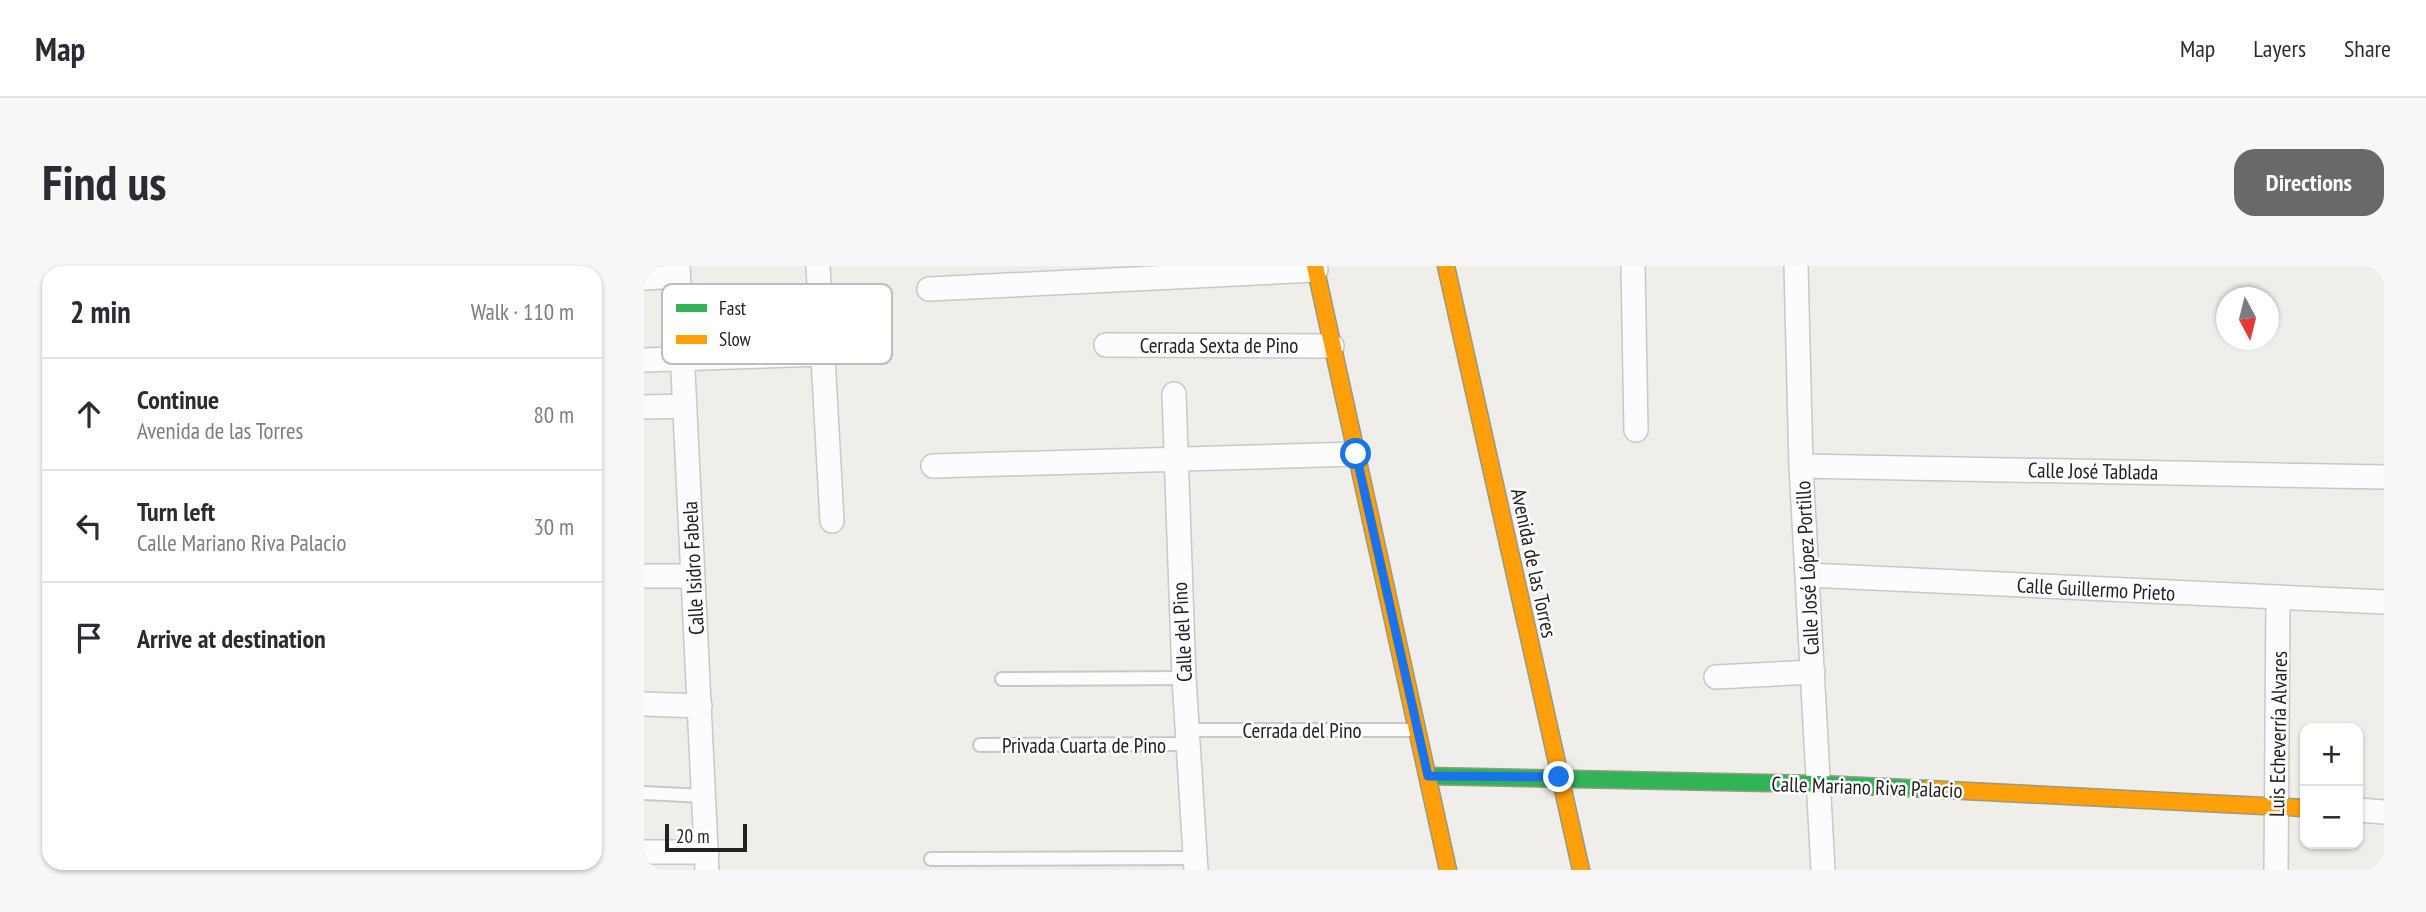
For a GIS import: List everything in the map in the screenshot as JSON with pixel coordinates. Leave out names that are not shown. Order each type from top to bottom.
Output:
[{"type":"main road","name":"Avenida de las Torres","points":[[1446,266],[1581,870]]},
{"type":"main road","points":[[1315,268],[1448,870]]},
{"type":"main road","name":"Calle Mariano Riva Palacio","points":[[1428,776],[1820,784],[2300,808]]},
{"type":"street","points":[[818,266],[819,284]]},
{"type":"street","points":[[1633,266],[1636,430]]},
{"type":"street","name":"Calle José López Portillo","points":[[1796,266],[1801,466],[1823,870]]},
{"type":"street","points":[[929,289],[1315,268]]},
{"type":"street","points":[[644,278],[678,271]]},
{"type":"street","name":"Cerrada Sexta de Pino","points":[[1106,345],[1332,346]]},
{"type":"street","points":[[644,360],[662,360]]},
{"type":"street","name":"Calle Isidro Fabela","points":[[683,364],[707,861]]},
{"type":"street","points":[[824,364],[832,522]]},
{"type":"street","name":"Calle del Pino","points":[[1174,394],[1184,678],[1196,864]]},
{"type":"street","points":[[644,407],[685,406]]},
{"type":"street","points":[[933,466],[1356,454]]},
{"type":"street","name":"Calle José Tablada","points":[[1801,466],[2384,477]]},
{"type":"street","name":"Calle Guillermo Prieto","points":[[1808,575],[2384,602]]},
{"type":"street","points":[[644,576],[693,576]]},
{"type":"street","name":"Luis Echeverría Alvares","points":[[2276,870],[2278,598]]},
{"type":"street","points":[[1716,677],[1813,672]]},
{"type":"street","points":[[644,704],[699,706]]},
{"type":"street","points":[[2363,810],[2384,812]]},
{"type":"street","points":[[644,852],[707,861]]},
{"type":"lane","points":[[1002,679],[1184,678]]},
{"type":"lane","name":"Cerrada del Pino","points":[[1187,737],[1417,730]]},
{"type":"lane","name":"Privada Cuarta de Pino","points":[[980,745],[1187,737]]},
{"type":"lane","points":[[644,793],[704,796]]},
{"type":"lane","points":[[931,859],[1196,864]]},
{"type":"traffic: fast","points":[[1428,776],[1820,784],[1927,789]]},
{"type":"traffic: slow","points":[[1315,266],[1448,870]]},
{"type":"traffic: slow","points":[[1446,266],[1581,870]]},
{"type":"traffic: slow","points":[[1927,789],[2300,808]]},
{"type":"route","points":[[1356,454],[1428,776],[1559,777]]}]
